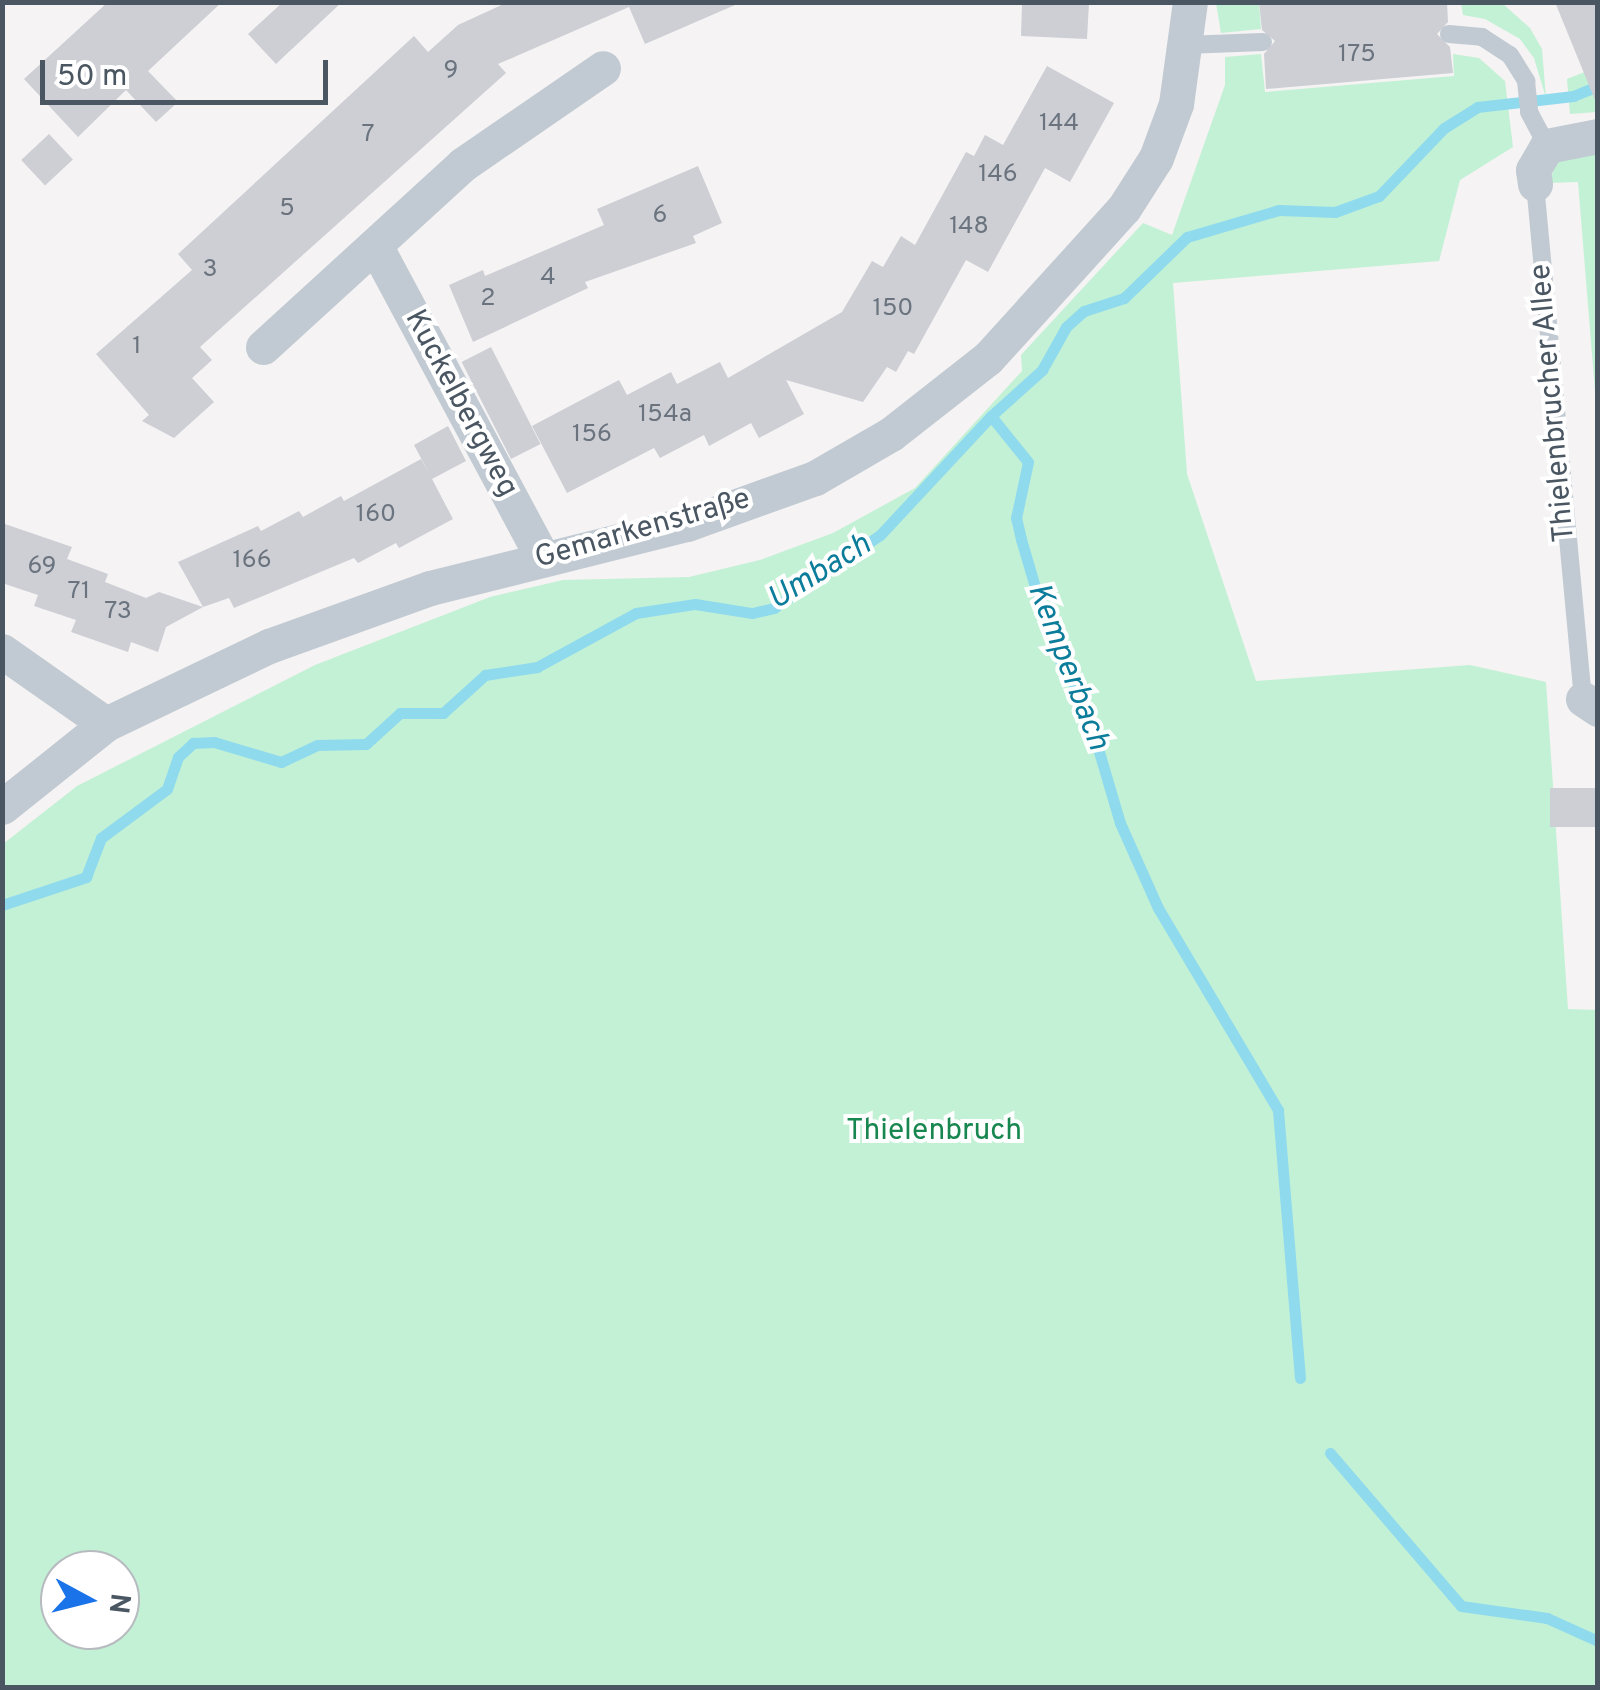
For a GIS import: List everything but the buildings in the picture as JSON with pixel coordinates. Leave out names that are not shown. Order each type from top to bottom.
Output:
[{"type":"street","name":"Gemarkenstraße","points":[[2,807],[106,724],[268,646],[430,588],[687,524],[815,478],[941,399],[1001,344],[1124,208],[1156,158],[1176,104],[1190,2]]},
{"type":"street","points":[[264,347],[377,249],[462,166],[603,68]]},
{"type":"street","points":[[1547,146],[1598,136]]},
{"type":"street","name":"Thielenbrucher Allee","points":[[1534,184],[1533,170],[1547,146]]},
{"type":"street","name":"Kuckelbergweg","points":[[377,249],[544,558]]},
{"type":"street","points":[[2,650],[106,724]]},
{"type":"lane","points":[[1449,34],[1497,45],[1520,67],[1529,112],[1547,146]]},
{"type":"lane","points":[[1185,45],[1263,42]]},
{"type":"lane","name":"Thielenbrucher Allee","points":[[1534,184],[1590,704]]},
{"type":"green space","points":[[1216,3],[1259,3],[1261,29],[1221,33]]},
{"type":"green space","points":[[1461,3],[1502,3],[1530,28],[1542,49],[1546,98],[1534,58],[1520,39],[1485,19],[1463,15]]},
{"type":"green space","name":"Thielenbruch","points":[[1261,54],[1265,92],[1454,76],[1453,54],[1479,58],[1505,81],[1513,147],[1460,180],[1439,261],[1173,283],[1187,474],[1256,681],[1470,665],[1546,682],[1568,1009],[1597,1010],[1597,1687],[3,1688],[3,844],[77,786],[315,665],[490,597],[563,580],[689,577],[760,560],[833,533],[915,488],[1022,371],[1021,355],[1143,223],[1172,235],[1225,85],[1225,57]]},
{"type":"green space","points":[[1597,67],[1597,112],[1570,114],[1567,79]]},
{"type":"green space","points":[[1597,149],[1597,416],[1578,182],[1549,183],[1558,158]]},
{"type":"waterway","name":"Kemperbach","points":[[1300,1378],[1278,1110],[1158,908],[1120,823],[1085,704],[1053,648],[1021,539],[1016,518],[1028,462],[991,416],[1042,370],[1066,327],[1084,311],[1124,298],[1187,237],[1279,210],[1335,212],[1379,196],[1444,128],[1477,107],[1573,96],[1598,86]]},
{"type":"waterway","name":"Umbach","points":[[2,905],[86,877],[101,838],[167,789],[178,757],[193,743],[214,742],[281,762],[317,745],[366,744],[400,713],[443,713],[485,675],[537,667],[636,613],[695,604],[752,613],[774,608],[880,535],[991,416]]},
{"type":"waterway","name":"Kemperbach","points":[[1330,1453],[1461,1606],[1547,1618],[1598,1641]]}]
